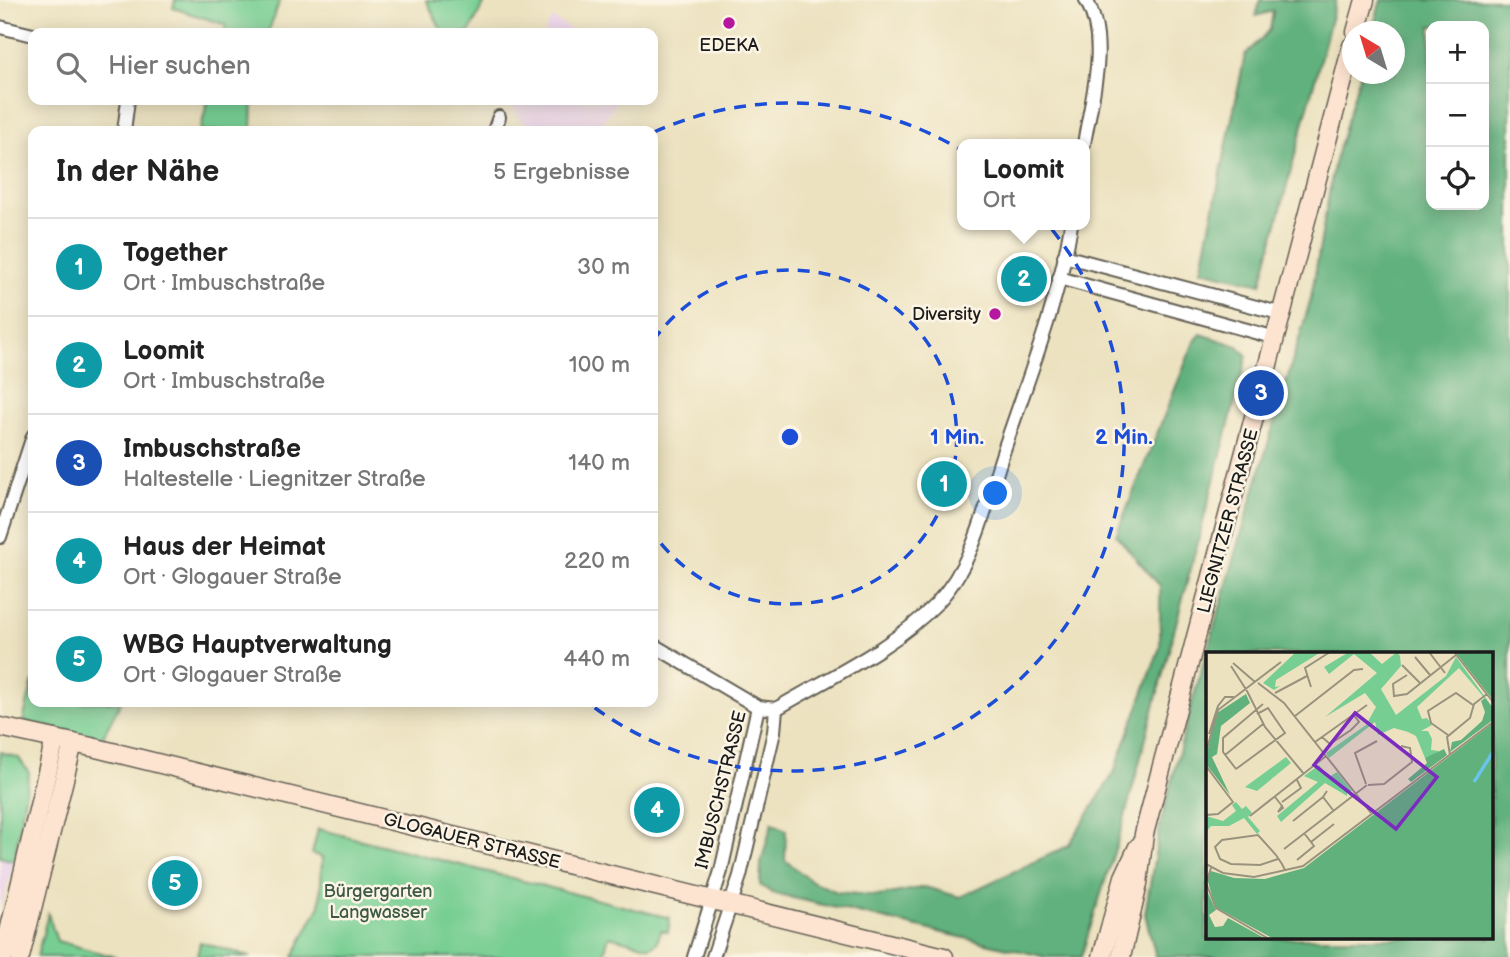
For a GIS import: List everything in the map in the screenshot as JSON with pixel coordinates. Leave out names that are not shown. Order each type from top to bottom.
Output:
[{"type":"street","points":[[1085,139],[1097,42],[1096,25],[1086,0]]},
{"type":"street","points":[[1359,21],[1365,0]]},
{"type":"street","points":[[0,27],[28,34]]},
{"type":"street","name":"LIEGNITZER STRASSE","points":[[1121,957],[1139,884],[1144,834],[1343,84]]},
{"type":"street","points":[[125,126],[127,105]]},
{"type":"street","points":[[496,126],[499,117]]},
{"type":"street","name":"IMBUSCHSTRASSE","points":[[694,957],[736,806],[758,707],[776,709],[912,627],[938,602],[961,572],[975,540],[1059,278],[1071,230]]},
{"type":"street","points":[[1064,256],[1283,314]]},
{"type":"street","points":[[1059,278],[1276,338]]},
{"type":"street","points":[[0,537],[28,451]]},
{"type":"street","points":[[658,648],[758,707]]},
{"type":"street","name":"IMBUSCHSTRASSE","points":[[713,957],[775,732],[776,709]]},
{"type":"street","name":"GLOGAUER STRASSE","points":[[0,727],[730,902],[944,957]]},
{"type":"street","points":[[3,957],[55,739]]},
{"type":"street","points":[[20,957],[73,743]]},
{"type":"street","name":"LIEGNITZER STRASSE","points":[[1102,957],[1124,877],[1144,834]]},
{"type":"shaded area","points":[[552,18],[568,28],[547,28]]},
{"type":"shaded area","points":[[513,105],[614,105],[600,126],[533,126],[520,121]]},
{"type":"shaded area","points":[[0,857],[14,861],[0,910]]},
{"type":"green space","points":[[175,0],[280,0],[270,28],[225,28],[226,25],[173,8]]},
{"type":"green space","points":[[426,0],[486,0],[472,28],[440,28]]},
{"type":"green space","points":[[1260,0],[1336,0],[1261,284],[1201,270],[1245,55],[1270,30],[1273,11],[1256,16]]},
{"type":"green space","points":[[1381,0],[1510,0],[1510,957],[1156,957],[1145,914],[1160,825],[1206,654],[1206,940],[1492,940],[1492,652],[1207,652],[1311,298],[1334,164],[1357,84],[1405,84],[1405,21],[1375,21]]},
{"type":"green space","points":[[207,105],[253,105],[252,126],[201,126]]},
{"type":"green space","points":[[1201,334],[1238,346],[1247,356],[1123,824],[1081,957],[1046,957],[772,893],[760,885],[761,863],[772,823],[786,830],[785,860],[811,881],[837,892],[879,896],[925,887],[960,897],[1068,846],[1114,773],[1160,647],[1160,586],[1116,535],[1194,342]]},
{"type":"green space","points":[[28,701],[28,707],[118,707],[101,740],[23,721]]},
{"type":"green space","points":[[0,752],[19,758],[29,773],[14,861],[0,857]]},
{"type":"green space","name":"Bürgergarten Langwasser","points":[[318,829],[670,918],[668,932],[661,930],[657,943],[650,947],[609,936],[603,957],[293,957],[320,905],[322,857],[312,854]]},
{"type":"green space","points":[[48,914],[57,941],[116,957],[37,957]]},
{"type":"green space","points":[[200,942],[251,957],[197,957]]},
{"type":"place","name":"EDEKA","points":[[729,23]]},
{"type":"place","name":"Loomit","points":[[1024,279]]},
{"type":"place","name":"Diversity","points":[[995,314]]},
{"type":"place","name":"Imbuschstraße","points":[[1261,393]]},
{"type":"place","name":"Together","points":[[944,484]]},
{"type":"place","name":"Haus der Heimat","points":[[657,810]]},
{"type":"place","name":"WBG Hauptverwaltung","points":[[175,883]]}]
